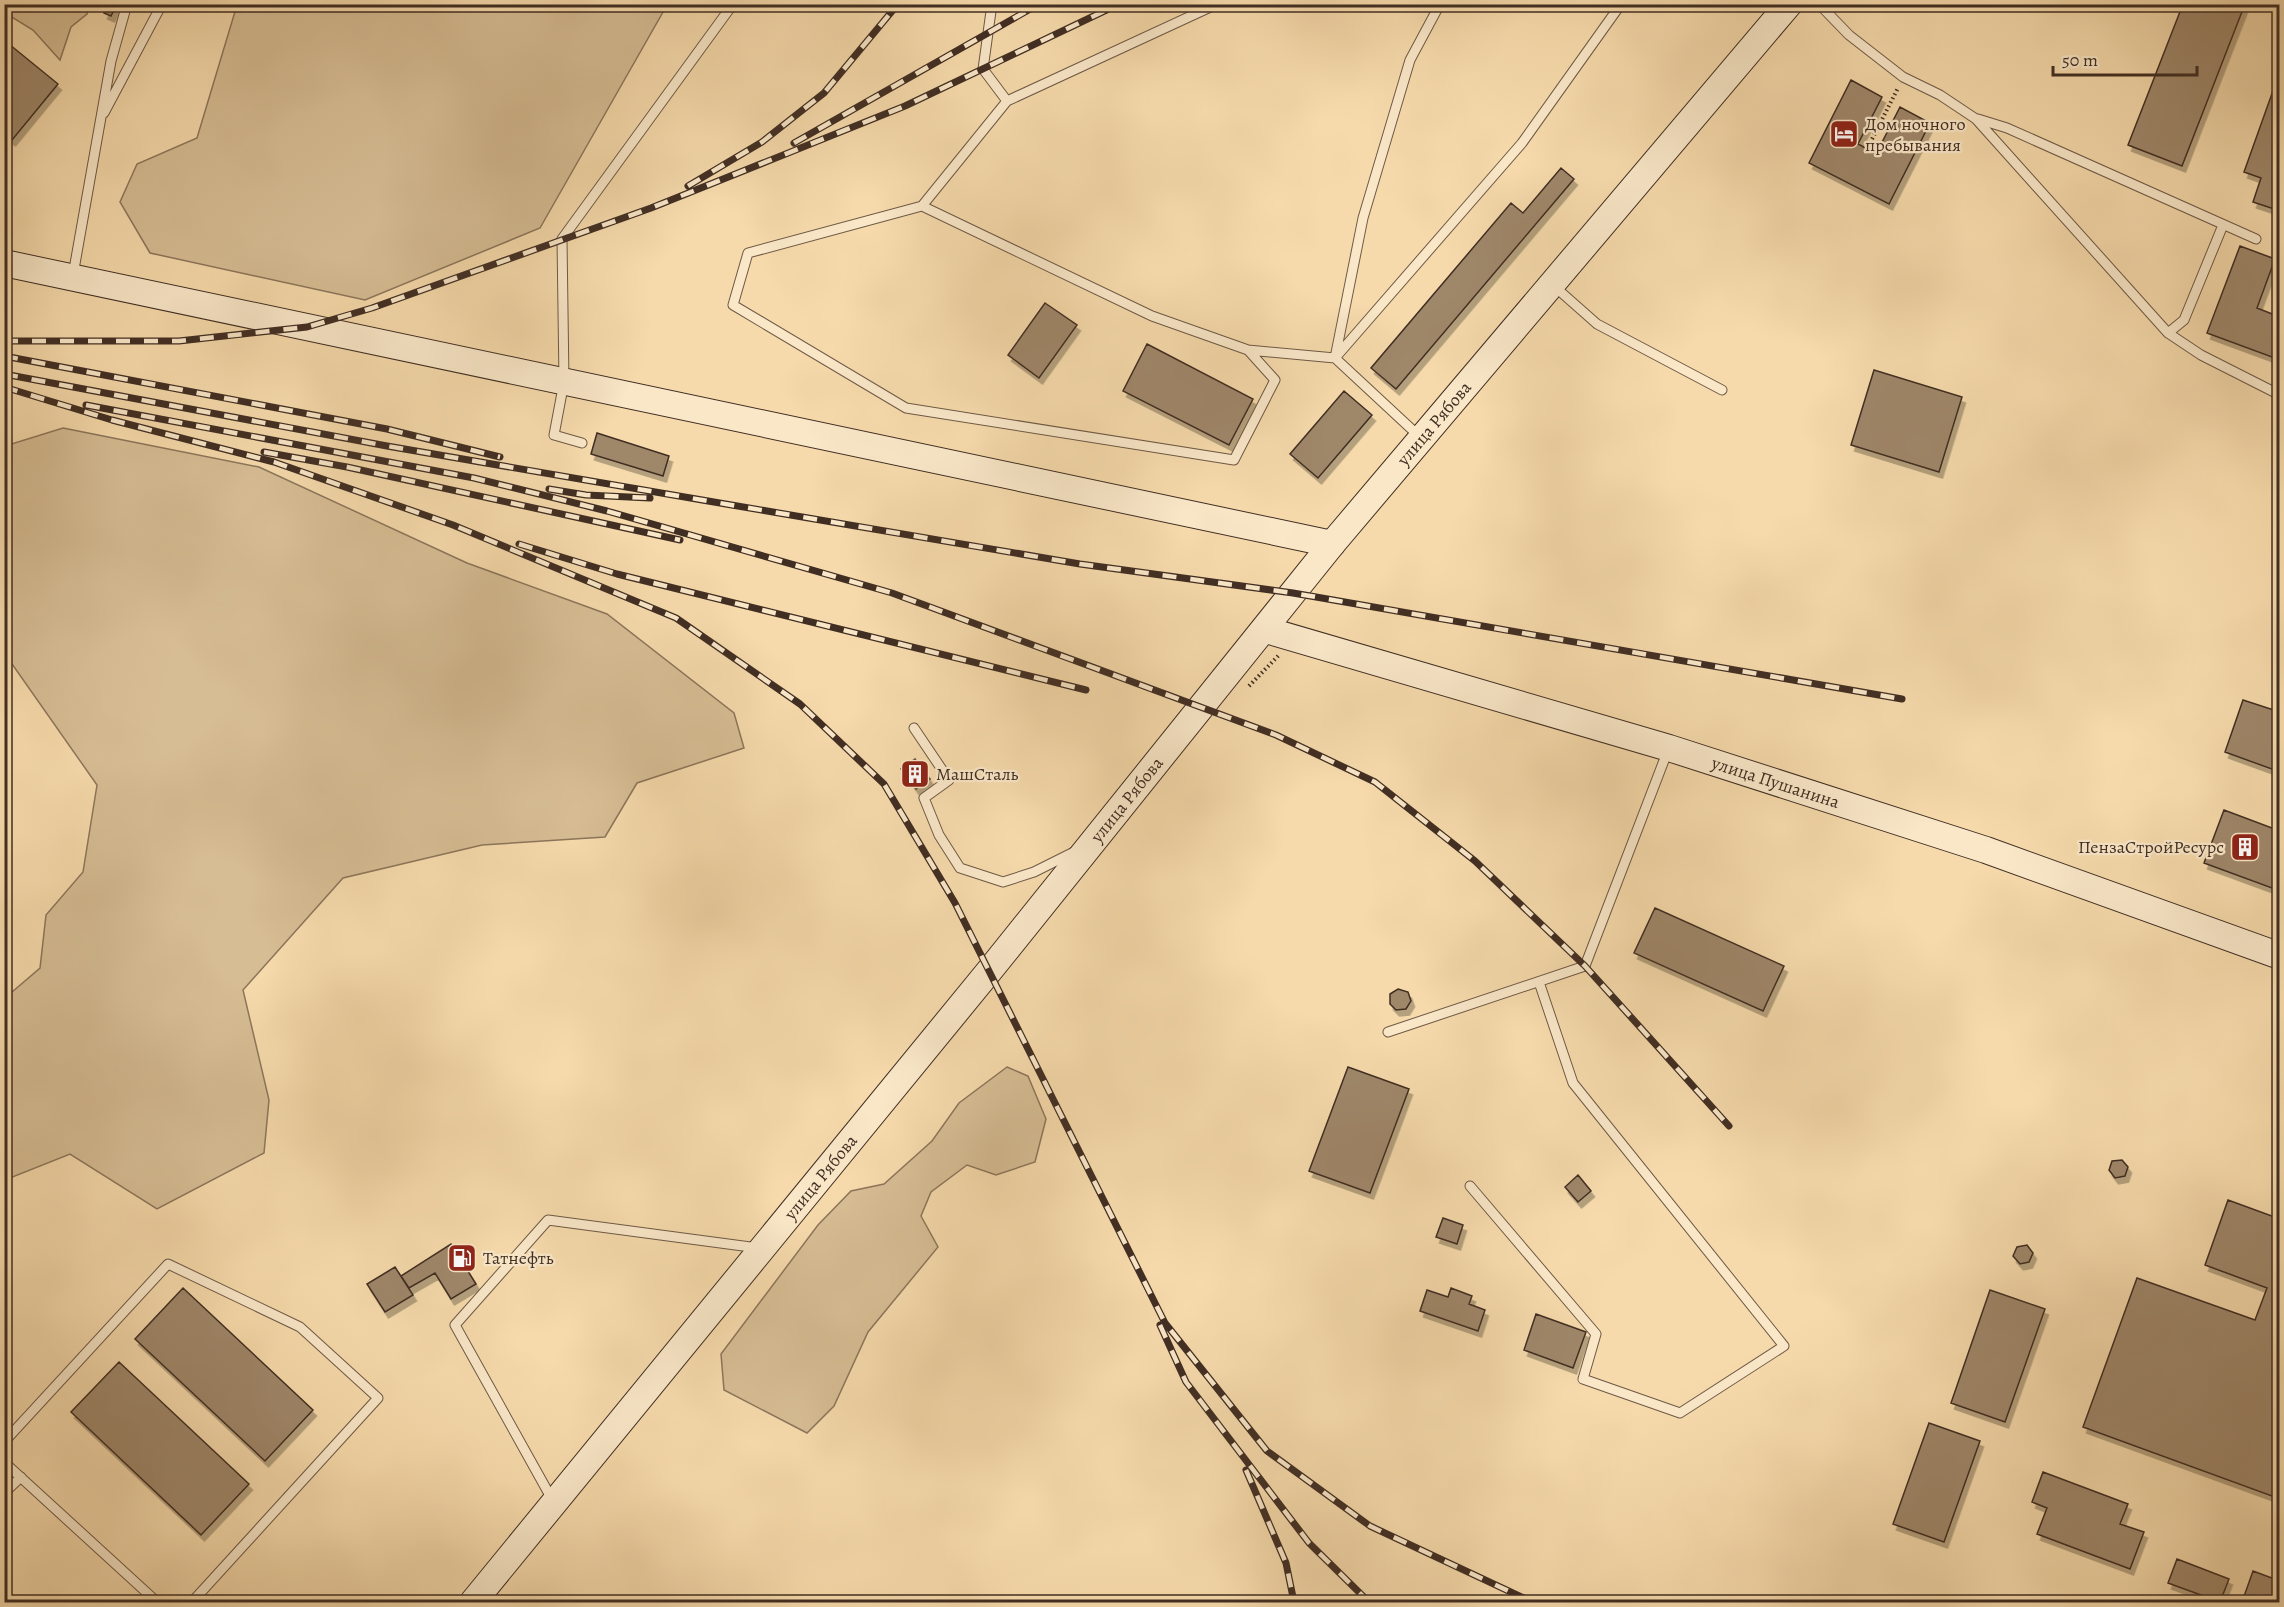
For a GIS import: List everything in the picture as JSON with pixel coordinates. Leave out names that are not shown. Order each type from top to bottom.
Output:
[{"type":"street","name":"улица Рябова","points":[[473,1602],[1266,630],[1332,544],[1789,4]]},
{"type":"street","points":[[4,263],[1332,544]]},
{"type":"street","name":"улица Пушанина","points":[[1266,630],[1669,748],[1986,850],[2280,956]]},
{"type":"lane","points":[[73,277],[111,61],[127,4]]},
{"type":"lane","points":[[100,120],[162,4]]},
{"type":"lane","points":[[582,443],[554,435],[564,382],[561,239],[733,4]]},
{"type":"lane","points":[[992,4],[983,69],[1007,101]]},
{"type":"lane","points":[[1217,4],[1007,101],[922,206],[748,253],[733,305],[906,408],[1234,460],[1275,380],[1248,350]]},
{"type":"lane","points":[[1335,358],[1363,218],[1410,60],[1440,4]]},
{"type":"lane","points":[[1335,358],[1522,143],[1622,4]]},
{"type":"lane","points":[[1819,4],[1849,35],[1903,77],[1940,95],[1976,118],[2007,128],[2256,239]]},
{"type":"lane","points":[[1976,118],[2168,333],[2201,355],[2280,395]]},
{"type":"lane","points":[[922,206],[1152,316],[1248,350],[1335,358],[1422,439]]},
{"type":"lane","points":[[2168,333],[2184,320],[2223,225]]},
{"type":"lane","points":[[1552,285],[1597,324],[1722,390]]},
{"type":"lane","points":[[914,728],[949,780],[924,798],[939,835],[960,868],[1003,882],[1034,872],[1092,844]]},
{"type":"lane","points":[[1388,1032],[1585,966],[1669,748]]},
{"type":"lane","points":[[1470,1186],[1596,1334],[1583,1379],[1680,1413],[1784,1346],[1573,1083],[1539,982]]},
{"type":"lane","points":[[554,1502],[455,1325],[548,1220],[763,1248]]},
{"type":"lane","points":[[4,1442],[168,1264],[300,1327],[378,1398],[192,1602]]},
{"type":"lane","points":[[4,1462],[157,1602]]},
{"type":"lane","points":[[4,1492],[21,1477]]},
{"type":"path","points":[[1870,143],[1903,77]]},
{"type":"shaded area","points":[[15,4],[89,5],[87,14],[71,27],[60,60],[33,30],[10,16]]},
{"type":"shaded area","points":[[237,4],[667,5],[540,228],[365,300],[150,253],[120,202],[137,164],[197,138]]},
{"type":"shaded area","points":[[63,428],[259,467],[467,563],[607,614],[734,713],[744,748],[637,783],[605,837],[482,845],[343,878],[243,990],[269,1100],[264,1153],[157,1209],[70,1154],[5,1180],[5,998],[40,968],[46,915],[83,872],[97,785],[5,654],[5,446]]},
{"type":"shaded area","points":[[1007,1067],[1028,1076],[1046,1119],[1035,1162],[996,1175],[967,1165],[931,1192],[921,1216],[938,1247],[868,1332],[834,1406],[807,1433],[724,1390],[721,1354],[818,1225],[851,1191],[884,1184],[932,1141],[959,1103]]},
{"type":"building","points":[[2183,4],[2245,4],[2182,166],[2128,145]]},
{"type":"building","points":[[107,5],[115,8],[111,16],[104,13]]},
{"type":"building","points":[[4,40],[58,84],[12,140],[4,134]]},
{"type":"building","points":[[2280,71],[2280,211],[2253,202],[2261,178],[2244,172]]},
{"type":"building","name":"Дом ночного пребывания","points":[[1851,80],[1882,97],[1858,144],[1876,154],[1900,107],[1930,123],[1889,204],[1809,163]]},
{"type":"building","points":[[1561,168],[1574,179],[1396,389],[1371,368],[1511,203],[1523,213]]},
{"type":"building","points":[[2240,246],[2275,259],[2257,308],[2280,317],[2280,360],[2207,333]]},
{"type":"building","points":[[1045,303],[1077,325],[1039,378],[1008,355]]},
{"type":"building","points":[[1147,344],[1253,399],[1229,445],[1123,391]]},
{"type":"building","points":[[1874,370],[1962,397],[1939,472],[1851,445]]},
{"type":"building","points":[[1344,391],[1372,415],[1318,478],[1290,454]]},
{"type":"building","points":[[597,433],[669,456],[663,476],[591,454]]},
{"type":"building","points":[[2243,700],[2280,712],[2280,772],[2225,752]]},
{"type":"building","name":"МашСталь","points":[[915,759],[930,779],[916,789],[901,769]]},
{"type":"building","name":"ПензаСтройРесурс","points":[[2224,810],[2280,831],[2280,891],[2204,863]]},
{"type":"building","points":[[1655,908],[1784,966],[1763,1011],[1634,953]]},
{"type":"building","points":[[1398,989],[1408,992],[1411,1001],[1406,1009],[1396,1010],[1390,1004],[1390,994]]},
{"type":"building","points":[[1348,1067],[1409,1089],[1370,1193],[1309,1171]]},
{"type":"building","points":[[2122,1160],[2128,1167],[2125,1176],[2115,1178],[2109,1170],[2112,1161]]},
{"type":"building","points":[[1578,1175],[1591,1191],[1578,1202],[1565,1187]]},
{"type":"building","points":[[2228,1200],[2280,1219],[2280,1499],[2083,1427],[2137,1278],[2255,1320],[2267,1288],[2205,1265]]},
{"type":"building","points":[[1443,1218],[1463,1225],[1457,1244],[1436,1237]]},
{"type":"building","points":[[451,1244],[476,1284],[451,1299],[435,1273],[409,1288],[401,1276]]},
{"type":"building","points":[[2027,1245],[2033,1253],[2029,1262],[2020,1264],[2013,1256],[2017,1247]]},
{"type":"building","points":[[395,1267],[413,1295],[385,1312],[367,1284]]},
{"type":"building","points":[[183,1288],[313,1410],[265,1461],[135,1339]]},
{"type":"building","points":[[1451,1288],[1472,1296],[1469,1304],[1485,1310],[1478,1331],[1420,1311],[1427,1290],[1448,1297]]},
{"type":"building","points":[[1990,1290],[2045,1309],[2005,1422],[1951,1403]]},
{"type":"building","points":[[1536,1314],[1586,1332],[1573,1368],[1524,1350]]},
{"type":"building","points":[[119,1362],[249,1484],[201,1535],[71,1412]]},
{"type":"building","points":[[1929,1423],[1980,1441],[1944,1542],[1893,1524]]},
{"type":"building","points":[[2043,1472],[2128,1504],[2120,1524],[2144,1532],[2130,1569],[2037,1534],[2047,1508],[2032,1502]]},
{"type":"building","points":[[2177,1559],[2229,1579],[2220,1602],[2168,1583]]},
{"type":"building","points":[[2253,1571],[2280,1581],[2280,1602],[2242,1602]]},
{"type":"railway","points":[[688,186],[762,142],[824,93],[898,4]]},
{"type":"railway","points":[[794,143],[1039,4]]},
{"type":"railway","points":[[4,341],[179,341],[307,327],[372,308],[651,208],[905,106],[1119,4]]},
{"type":"railway","points":[[4,356],[387,429],[500,457]]},
{"type":"railway","points":[[4,374],[387,446],[708,501],[1080,564],[1293,593],[1902,699]]},
{"type":"railway","points":[[4,387],[112,420],[274,462],[453,525],[676,618],[800,704],[884,784],[955,903],[1165,1323],[1267,1451],[1370,1526],[1532,1602]]},
{"type":"railway","points":[[86,405],[474,478],[607,511],[892,593],[1276,735],[1375,782],[1475,861],[1585,966],[1729,1126]]},
{"type":"railway","points":[[264,452],[347,467],[680,540]]},
{"type":"railway","points":[[549,489],[586,495],[650,498]]},
{"type":"railway","points":[[519,544],[617,574],[1086,690]]},
{"type":"railway","points":[[1160,1325],[1186,1382],[1309,1543],[1369,1602]]},
{"type":"railway","points":[[1246,1470],[1286,1563],[1294,1602]]},
{"type":"place","name":"Дом ночного пребывания","points":[[1844,134]]},
{"type":"place","name":"МашСталь","points":[[915,774]]},
{"type":"place","name":"ПензаСтройРесурс","points":[[2245,847]]},
{"type":"place","name":"Татнефть","points":[[462,1258]]}]
